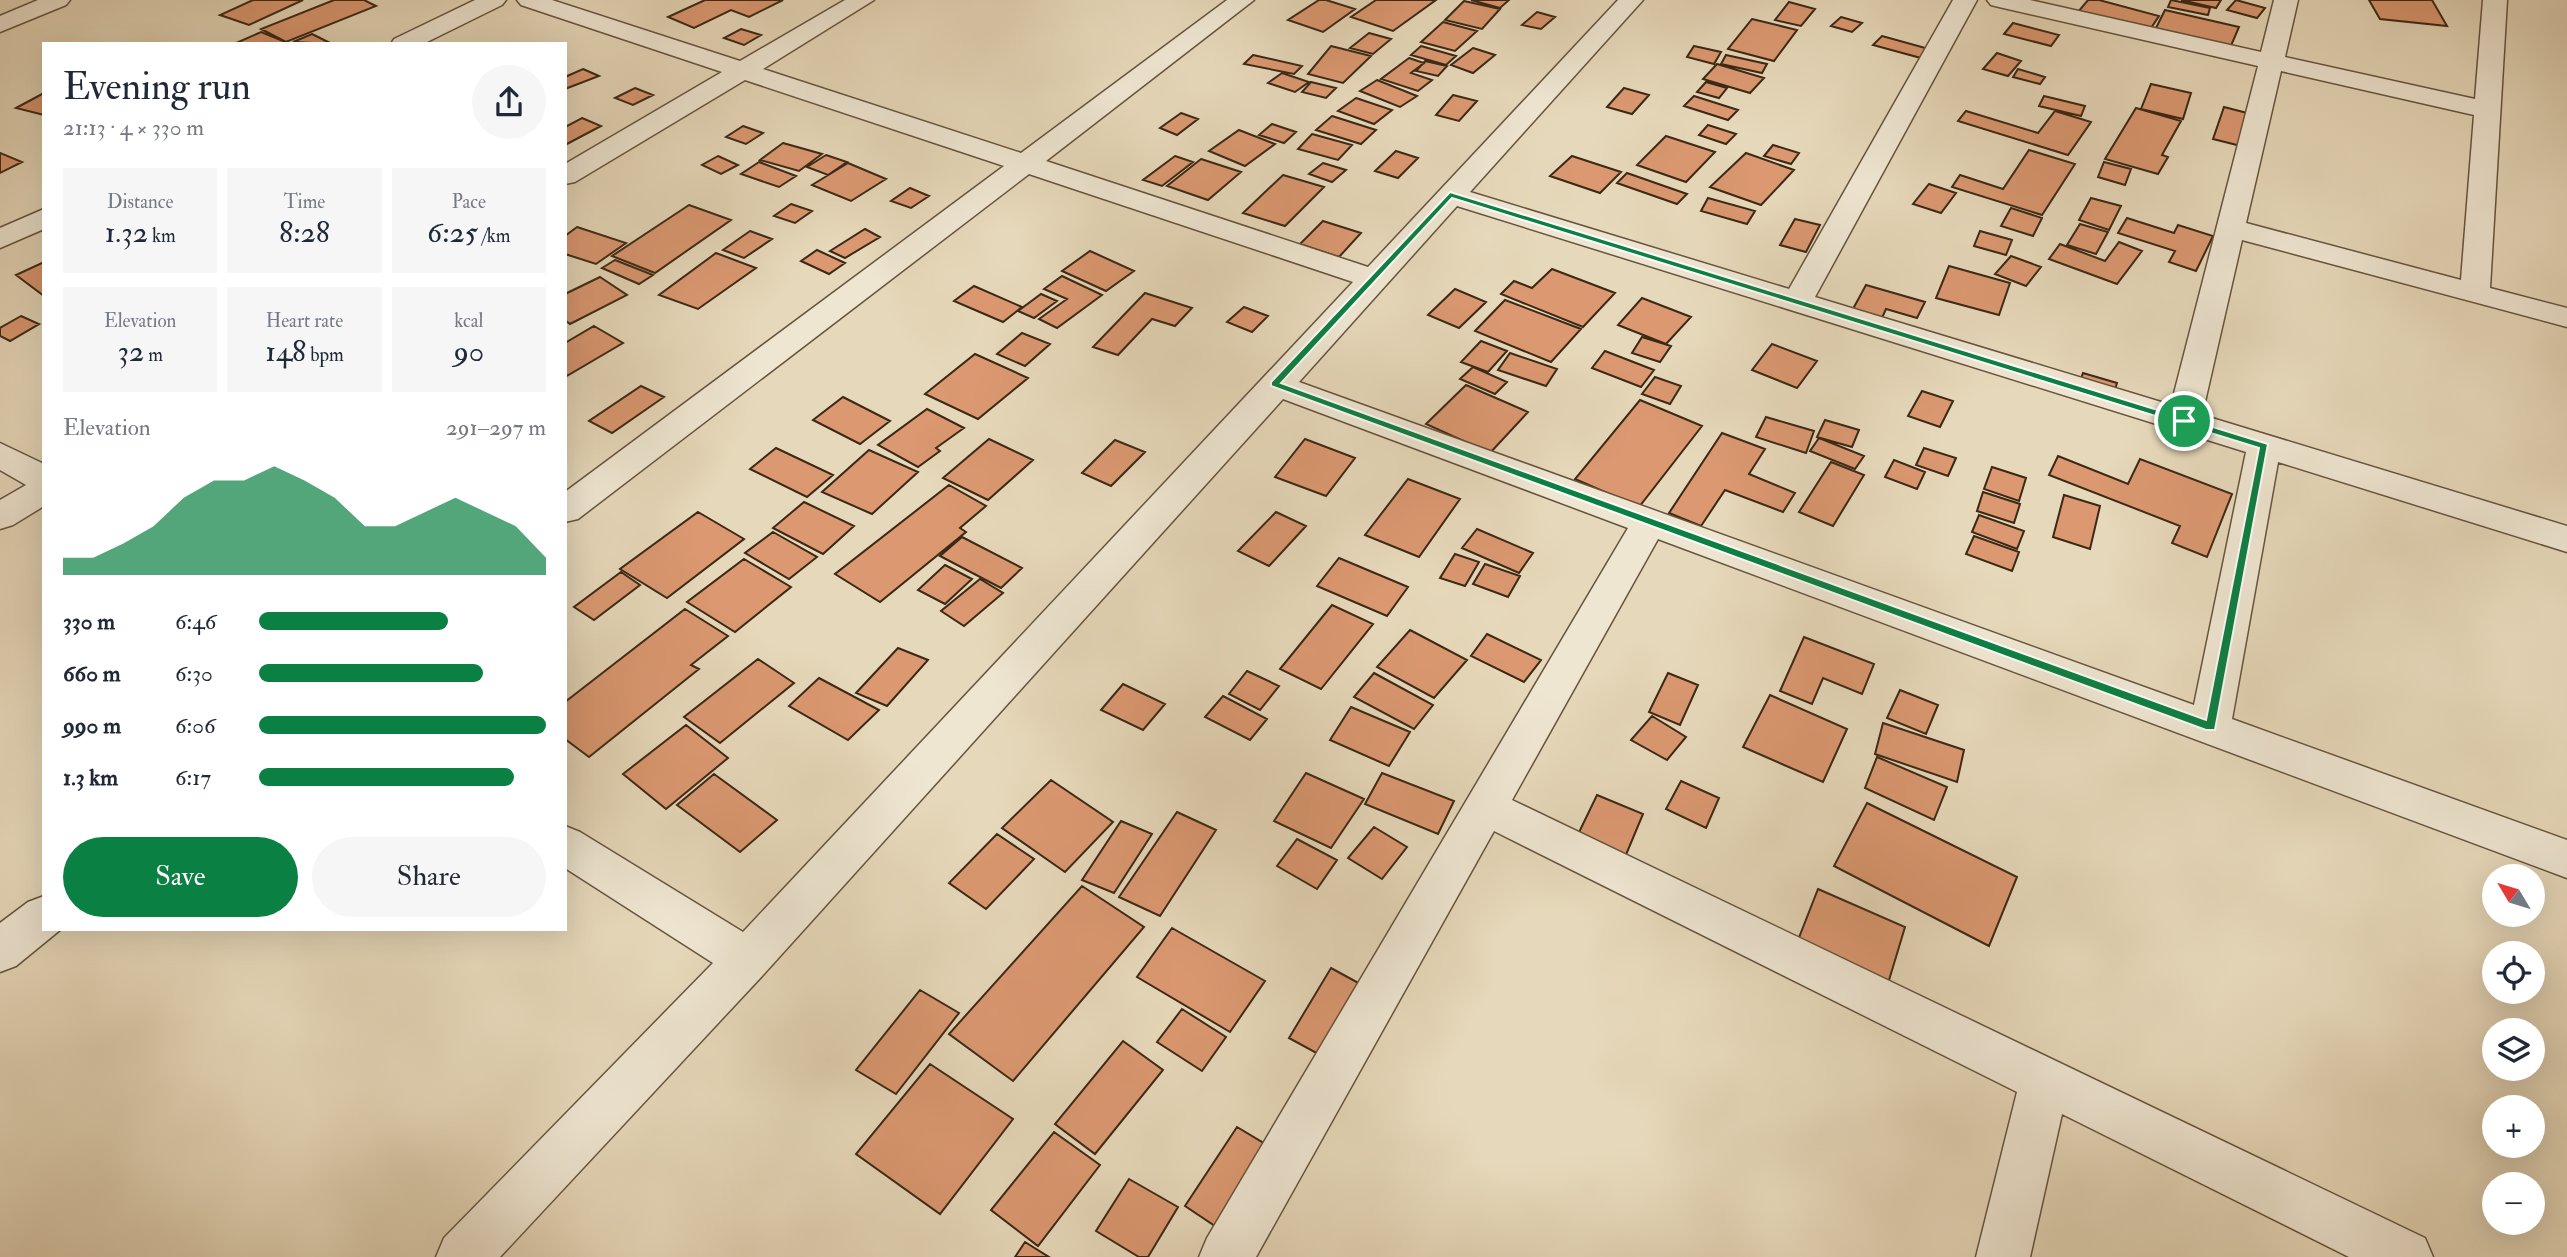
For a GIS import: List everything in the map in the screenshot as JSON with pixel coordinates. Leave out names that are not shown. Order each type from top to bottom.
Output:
[{"type":"street","points":[[0,25],[58,0]]},
{"type":"street","points":[[407,42],[494,0]]},
{"type":"street","points":[[529,0],[1375,279]]},
{"type":"street","points":[[567,175],[862,0]]},
{"type":"street","points":[[567,508],[1242,0]]},
{"type":"street","points":[[463,1257],[747,960],[1631,0]]},
{"type":"street","points":[[1797,302],[1965,0]]},
{"type":"street","points":[[1999,0],[2488,110]]},
{"type":"street","points":[[2184,421],[2286,0]]},
{"type":"street","points":[[2475,292],[2495,0]]},
{"type":"street","points":[[1450,195],[2567,539]]},
{"type":"street","points":[[0,239],[42,219]]},
{"type":"street","points":[[2231,228],[2567,318]]},
{"type":"street","points":[[1275,384],[2567,859]]},
{"type":"street","points":[[2210,727],[2264,446]]},
{"type":"street","points":[[0,455],[42,479]]},
{"type":"street","points":[[0,516],[42,491]]},
{"type":"street","points":[[1226,1257],[1651,520]]},
{"type":"street","points":[[1486,807],[2406,1257]]},
{"type":"street","points":[[567,846],[747,960]]},
{"type":"street","points":[[0,951],[42,918]]},
{"type":"street","points":[[2003,1257],[2045,1080]]},
{"type":"building","points":[[253,0],[303,0],[249,25],[220,15]]},
{"type":"building","points":[[334,0],[364,0],[376,6],[286,42],[261,29]]},
{"type":"building","points":[[705,0],[783,0],[749,17],[731,10],[694,28],[668,17]]},
{"type":"building","points":[[1319,0],[1355,9],[1323,32],[1288,20]]},
{"type":"building","points":[[1376,0],[1436,0],[1393,31],[1351,17]]},
{"type":"building","points":[[1471,0],[1509,0],[1500,8]]},
{"type":"building","points":[[2088,0],[2099,0],[2159,16],[2149,31],[2078,12]]},
{"type":"building","points":[[2171,0],[2210,8],[2208,15],[2168,7]]},
{"type":"building","points":[[2181,0],[2221,0],[2216,8]]},
{"type":"building","points":[[2236,0],[2265,8],[2257,18],[2227,10]]},
{"type":"building","points":[[2369,0],[2432,0],[2447,26],[2380,19]]},
{"type":"building","points":[[1464,1],[1500,9],[1482,29],[1445,20]]},
{"type":"building","points":[[1789,2],[1815,9],[1801,26],[1775,20]]},
{"type":"building","points":[[2165,10],[2239,27],[2230,48],[2155,30]]},
{"type":"building","points":[[1537,12],[1555,17],[1541,29],[1522,25]]},
{"type":"building","points":[[1841,17],[1862,23],[1852,32],[1831,26]]},
{"type":"building","points":[[1752,19],[1797,30],[1774,61],[1728,49]]},
{"type":"building","points":[[1443,22],[1477,31],[1455,51],[1421,42]]},
{"type":"building","points":[[2013,23],[2059,35],[2051,46],[2004,34]]},
{"type":"building","points":[[741,29],[761,35],[744,45],[724,38]]},
{"type":"building","points":[[261,32],[286,42],[238,42]]},
{"type":"building","points":[[1369,33],[1391,39],[1373,54],[1350,48]]},
{"type":"building","points":[[312,34],[328,42],[293,42]]},
{"type":"building","points":[[1882,36],[1929,49],[1921,58],[1873,45]]},
{"type":"building","points":[[1331,46],[1371,56],[1343,83],[1308,74]]},
{"type":"building","points":[[1421,46],[1456,56],[1446,65],[1411,55]]},
{"type":"building","points":[[1694,46],[1721,52],[1714,64],[1687,57]]},
{"type":"building","points":[[1473,48],[1495,55],[1473,73],[1451,65]]},
{"type":"building","points":[[1997,53],[2021,61],[2008,76],[1983,69]]},
{"type":"building","points":[[1253,55],[1302,66],[1294,74],[1244,64]]},
{"type":"building","points":[[1726,55],[1767,64],[1762,73],[1721,64]]},
{"type":"building","points":[[1409,58],[1424,63],[1411,73],[1432,80],[1418,91],[1381,79]]},
{"type":"building","points":[[1425,61],[1447,66],[1438,76],[1416,71]]},
{"type":"building","points":[[1717,64],[1764,78],[1750,93],[1703,79]]},
{"type":"building","points":[[583,69],[599,76],[567,88],[567,76]]},
{"type":"building","points":[[2018,69],[2045,77],[2040,84],[2013,77]]},
{"type":"building","points":[[1282,73],[1309,82],[1295,92],[1268,83]]},
{"type":"building","points":[[1377,80],[1417,96],[1400,107],[1360,91]]},
{"type":"building","points":[[1311,82],[1336,88],[1326,98],[1302,92]]},
{"type":"building","points":[[1706,82],[1727,88],[1719,98],[1697,92]]},
{"type":"building","points":[[2151,84],[2191,93],[2183,119],[2141,109]]},
{"type":"building","points":[[635,88],[653,95],[633,105],[615,98]]},
{"type":"building","points":[[1624,88],[1649,95],[1632,114],[1607,107]]},
{"type":"building","points":[[42,94],[42,114],[16,108]]},
{"type":"building","points":[[1453,95],[1477,101],[1459,121],[1436,115]]},
{"type":"building","points":[[1694,96],[1738,110],[1728,120],[1684,106]]},
{"type":"building","points":[[2044,96],[2085,106],[2081,116],[2039,106]]},
{"type":"building","points":[[1356,98],[1392,110],[1374,124],[1338,111]]},
{"type":"building","points":[[2224,107],[2251,114],[2241,146],[2213,139]]},
{"type":"building","points":[[2136,108],[2181,121],[2162,155],[2168,157],[2158,174],[2105,159]]},
{"type":"building","points":[[1966,111],[2038,133],[2055,111],[2091,122],[2068,155],[1958,121]]},
{"type":"building","points":[[1181,113],[1198,119],[1177,135],[1160,128]]},
{"type":"building","points":[[1332,116],[1376,130],[1361,144],[1316,130]]},
{"type":"building","points":[[582,118],[601,126],[567,144],[567,126]]},
{"type":"building","points":[[1272,124],[1296,132],[1284,143],[1259,135]]},
{"type":"building","points":[[1708,125],[1736,134],[1726,144],[1699,135]]},
{"type":"building","points":[[743,126],[763,133],[746,144],[726,137]]},
{"type":"building","points":[[1239,130],[1275,144],[1245,166],[1209,151]]},
{"type":"building","points":[[1312,134],[1352,145],[1338,160],[1298,149]]},
{"type":"building","points":[[1666,136],[1715,152],[1686,182],[1637,165]]},
{"type":"building","points":[[783,143],[822,154],[799,171],[760,160]]},
{"type":"building","points":[[1773,145],[1799,153],[1791,164],[1764,156]]},
{"type":"building","points":[[2029,150],[2075,164],[2042,215],[1952,187],[1960,175],[2003,189]]},
{"type":"building","points":[[1396,151],[1418,158],[1398,178],[1375,171]]},
{"type":"building","points":[[0,153],[22,162],[0,173]]},
{"type":"building","points":[[1746,153],[1794,170],[1761,205],[1710,187]]},
{"type":"building","points":[[826,155],[847,162],[828,175],[807,167]]},
{"type":"building","points":[[718,156],[738,165],[721,174],[702,165]]},
{"type":"building","points":[[1175,156],[1193,162],[1162,186],[1143,180]]},
{"type":"building","points":[[1572,156],[1621,172],[1600,193],[1550,176]]},
{"type":"building","points":[[1201,159],[1241,172],[1208,200],[1167,186]]},
{"type":"building","points":[[759,162],[796,176],[779,187],[741,174]]},
{"type":"building","points":[[2104,162],[2131,169],[2125,185],[2098,177]]},
{"type":"building","points":[[848,163],[886,179],[851,201],[812,185]]},
{"type":"building","points":[[1323,163],[1346,170],[1332,182],[1309,174]]},
{"type":"building","points":[[1627,173],[1687,194],[1677,204],[1617,183]]},
{"type":"building","points":[[1283,175],[1324,187],[1285,226],[1243,213]]},
{"type":"building","points":[[1929,184],[1956,193],[1941,213],[1913,204]]},
{"type":"building","points":[[910,188],[929,196],[911,208],[891,201]]},
{"type":"building","points":[[1708,198],[1755,211],[1747,224],[1701,211]]},
{"type":"building","points":[[2091,198],[2121,206],[2109,230],[2079,220]]},
{"type":"building","points":[[791,204],[812,211],[795,223],[774,216]]},
{"type":"building","points":[[689,205],[731,220],[655,273],[612,256]]},
{"type":"building","points":[[2011,208],[2042,218],[2033,236],[2001,226]]},
{"type":"building","points":[[2127,218],[2174,233],[2178,225],[2213,236],[2196,271],[2169,262],[2175,251],[2118,233]]},
{"type":"building","points":[[1795,219],[1820,225],[1806,252],[1780,245]]},
{"type":"building","points":[[1323,221],[1361,233],[1339,257],[1300,244]]},
{"type":"building","points":[[2080,224],[2108,232],[2096,254],[2067,245]]},
{"type":"building","points":[[577,227],[626,243],[596,264],[567,255],[567,234]]},
{"type":"building","points":[[865,229],[880,237],[845,258],[830,251]]},
{"type":"building","points":[[750,231],[772,239],[744,258],[723,250]]},
{"type":"building","points":[[1980,231],[2012,240],[2006,255],[1974,246]]},
{"type":"building","points":[[2119,242],[2142,251],[2117,284],[2049,259],[2060,244],[2105,261]]},
{"type":"building","points":[[817,250],[845,263],[829,274],[801,261]]},
{"type":"building","points":[[1090,251],[1134,271],[1106,291],[1062,271]]},
{"type":"building","points":[[716,253],[756,268],[698,309],[659,295]]},
{"type":"building","points":[[2011,256],[2041,267],[2026,286],[1995,274]]},
{"type":"building","points":[[615,260],[653,275],[639,284],[602,268]]},
{"type":"building","points":[[42,263],[42,294],[16,275]]},
{"type":"building","points":[[1949,266],[2010,283],[1999,315],[1936,298]]},
{"type":"building","points":[[1552,269],[1615,293],[1583,327],[1501,294],[1514,281],[1532,288]]},
{"type":"building","points":[[1062,276],[1102,295],[1057,328],[1039,319],[1067,299],[1044,289]]},
{"type":"building","points":[[600,277],[627,295],[570,324],[567,322],[567,293]]},
{"type":"building","points":[[1866,285],[1925,302],[1917,318],[1886,309],[1877,329],[1847,320]]},
{"type":"building","points":[[974,286],[1022,307],[1003,322],[954,301]]},
{"type":"building","points":[[1455,289],[1486,302],[1459,328],[1428,315]]},
{"type":"building","points":[[1145,293],[1192,308],[1175,326],[1152,319],[1118,355],[1093,347]]},
{"type":"building","points":[[1041,294],[1057,301],[1034,318],[1018,311]]},
{"type":"building","points":[[1642,298],[1691,317],[1666,344],[1618,325]]},
{"type":"building","points":[[1505,300],[1581,329],[1551,362],[1475,331]]},
{"type":"building","points":[[1244,307],[1268,316],[1252,332],[1227,322]]},
{"type":"building","points":[[21,316],[39,324],[10,341],[0,336],[0,328]]},
{"type":"building","points":[[594,326],[623,343],[567,376],[567,342]]},
{"type":"building","points":[[1022,333],[1050,344],[1025,366],[997,354]]},
{"type":"building","points":[[1642,337],[1671,346],[1660,362],[1632,353]]},
{"type":"building","points":[[1481,341],[1507,351],[1488,372],[1461,362]]},
{"type":"building","points":[[1772,344],[1817,361],[1797,388],[1752,370]]},
{"type":"building","points":[[1605,351],[1654,370],[1641,387],[1592,368]]},
{"type":"building","points":[[1510,353],[1557,369],[1546,386],[1498,370]]},
{"type":"building","points":[[975,354],[1028,378],[978,419],[925,394]]},
{"type":"building","points":[[1473,367],[1507,382],[1495,394],[1460,379]]},
{"type":"building","points":[[2083,373],[2117,383],[2112,400],[2077,390]]},
{"type":"building","points":[[1655,377],[1681,386],[1670,404],[1642,394]]},
{"type":"building","points":[[1466,385],[1528,412],[1490,453],[1426,424]]},
{"type":"building","points":[[641,386],[664,397],[612,433],[589,421]]},
{"type":"building","points":[[1922,391],[1953,401],[1940,427],[1908,416]]},
{"type":"building","points":[[843,397],[890,421],[860,444],[813,420]]},
{"type":"building","points":[[1640,400],[1702,426],[1639,507],[1575,479]]},
{"type":"building","points":[[927,409],[964,428],[936,448],[940,451],[918,467],[878,445]]},
{"type":"building","points":[[1766,417],[1814,431],[1806,453],[1756,437]]},
{"type":"building","points":[[1825,420],[1859,430],[1852,447],[1817,437]]},
{"type":"building","points":[[1722,433],[1765,449],[1749,474],[1795,493],[1783,512],[1725,490],[1701,526],[1669,513]]},
{"type":"building","points":[[1819,438],[1864,456],[1855,469],[1810,451]]},
{"type":"building","points":[[989,439],[1033,460],[988,500],[943,478]]},
{"type":"building","points":[[1305,439],[1355,458],[1326,496],[1275,477]]},
{"type":"building","points":[[1115,440],[1145,452],[1111,486],[1082,473]]},
{"type":"building","points":[[776,448],[833,475],[807,497],[750,469]]},
{"type":"building","points":[[1924,448],[1956,458],[1948,476],[1916,465]]},
{"type":"building","points":[[869,450],[918,472],[872,514],[822,492]]},
{"type":"building","points":[[2058,456],[2128,484],[2140,459],[2232,494],[2207,557],[2172,543],[2180,526],[2049,475]]},
{"type":"building","points":[[1894,460],[1925,472],[1917,489],[1885,477]]},
{"type":"building","points":[[1831,462],[1864,475],[1833,526],[1799,512]]},
{"type":"building","points":[[1992,467],[2026,478],[2019,501],[1984,489]]},
{"type":"building","points":[[1408,479],[1460,499],[1419,557],[1365,535]]},
{"type":"building","points":[[949,485],[986,506],[960,528],[966,532],[880,602],[835,574]]},
{"type":"building","points":[[1983,492],[2020,504],[2014,523],[1977,511]]},
{"type":"building","points":[[2064,495],[2100,506],[2090,549],[2053,537]]},
{"type":"building","points":[[804,502],[854,526],[823,554],[773,528]]},
{"type":"building","points":[[698,512],[744,539],[667,598],[620,569]]},
{"type":"building","points":[[1276,512],[1306,526],[1269,566],[1238,551]]},
{"type":"building","points":[[1979,515],[2024,531],[2017,549],[1972,532]]},
{"type":"building","points":[[1477,529],[1533,553],[1519,573],[1462,548]]},
{"type":"building","points":[[773,532],[817,557],[789,579],[745,553]]},
{"type":"building","points":[[1974,536],[2019,552],[2012,571],[1966,554]]},
{"type":"building","points":[[962,537],[1022,568],[1001,588],[940,556]]},
{"type":"building","points":[[1455,554],[1479,562],[1465,586],[1440,578]]},
{"type":"building","points":[[1339,558],[1408,587],[1387,616],[1317,586]]},
{"type":"building","points":[[744,559],[791,587],[735,632],[687,602]]},
{"type":"building","points":[[1485,564],[1520,576],[1508,597],[1473,584]]},
{"type":"building","points":[[945,565],[972,579],[945,604],[918,590]]},
{"type":"building","points":[[621,572],[640,585],[594,620],[574,607]]},
{"type":"building","points":[[980,579],[1003,593],[964,626],[941,611]]},
{"type":"building","points":[[1332,605],[1373,624],[1321,689],[1280,669]]},
{"type":"building","points":[[685,609],[728,636],[691,665],[699,669],[589,757],[567,740],[567,700]]},
{"type":"building","points":[[1410,630],[1467,660],[1434,698],[1377,667]]},
{"type":"building","points":[[1487,634],[1541,660],[1524,682],[1471,656]]},
{"type":"building","points":[[1804,637],[1874,664],[1862,694],[1823,678],[1812,704],[1780,691]]},
{"type":"building","points":[[898,648],[928,660],[887,706],[856,693]]},
{"type":"building","points":[[758,659],[794,683],[720,743],[684,717]]},
{"type":"building","points":[[1247,671],[1279,686],[1260,710],[1229,694]]},
{"type":"building","points":[[1374,673],[1433,705],[1414,729],[1354,697]]},
{"type":"building","points":[[1668,673],[1698,685],[1680,725],[1649,712]]},
{"type":"building","points":[[819,678],[879,710],[848,740],[789,706]]},
{"type":"building","points":[[1123,684],[1165,704],[1143,730],[1101,710]]},
{"type":"building","points":[[1900,690],[1938,705],[1926,734],[1887,718]]},
{"type":"building","points":[[1770,695],[1847,729],[1823,782],[1743,747]]},
{"type":"building","points":[[1223,696],[1267,719],[1250,740],[1205,717]]},
{"type":"building","points":[[1351,707],[1410,732],[1389,766],[1330,740]]},
{"type":"building","points":[[1652,716],[1686,737],[1667,760],[1631,740]]},
{"type":"building","points":[[1883,723],[1964,750],[1957,782],[1875,754]]},
{"type":"building","points":[[686,725],[728,758],[666,809],[623,774]]},
{"type":"building","points":[[1877,757],[1947,787],[1934,820],[1865,788]]},
{"type":"building","points":[[1306,773],[1364,799],[1331,848],[1274,821]]},
{"type":"building","points":[[1382,773],[1454,801],[1438,834],[1365,804]]},
{"type":"building","points":[[714,774],[777,820],[740,852],[677,805]]},
{"type":"building","points":[[1051,780],[1113,822],[1065,872],[1002,828]]},
{"type":"building","points":[[1681,781],[1719,798],[1706,828],[1666,809]]},
{"type":"building","points":[[1597,795],[1643,814],[1618,874],[1569,853]]},
{"type":"building","points":[[1867,803],[2017,877],[1989,946],[1834,866]]},
{"type":"building","points":[[1177,812],[1216,830],[1160,916],[1119,897]]},
{"type":"building","points":[[1121,821],[1152,834],[1114,893],[1082,880]]},
{"type":"building","points":[[1374,827],[1407,847],[1382,879],[1348,858]]},
{"type":"building","points":[[997,834],[1034,859],[986,909],[949,883]]},
{"type":"building","points":[[1297,839],[1337,860],[1317,889],[1277,866]]},
{"type":"building","points":[[1082,886],[1144,927],[1013,1081],[949,1034]]},
{"type":"building","points":[[1818,889],[1905,927],[1883,1000],[1791,958]]},
{"type":"building","points":[[1172,928],[1265,981],[1230,1032],[1137,977]]},
{"type":"building","points":[[1331,968],[1373,991],[1331,1061],[1289,1038]]},
{"type":"building","points":[[920,990],[959,1013],[896,1094],[856,1070]]},
{"type":"building","points":[[1182,1009],[1226,1037],[1202,1071],[1157,1042]]},
{"type":"building","points":[[1123,1041],[1163,1070],[1095,1154],[1055,1124]]},
{"type":"building","points":[[930,1064],[1013,1119],[940,1214],[856,1154]]},
{"type":"building","points":[[1237,1127],[1282,1154],[1230,1236],[1185,1206]]},
{"type":"building","points":[[1054,1132],[1100,1165],[1038,1246],[991,1210]]},
{"type":"building","points":[[1129,1179],[1178,1207],[1148,1257],[1139,1257],[1096,1231]]},
{"type":"building","points":[[1025,1242],[1049,1257],[1015,1257]]},
{"type":"route","points":[[1450,195],[2184,421],[2264,446],[2210,727],[1275,384],[1450,195]]}]
